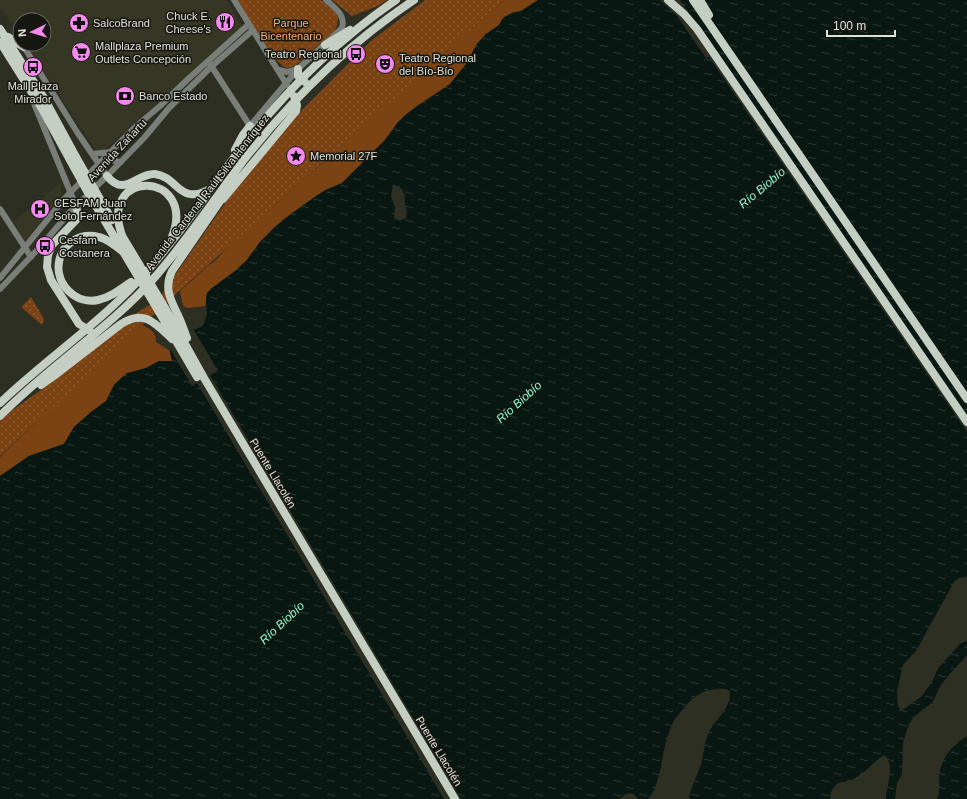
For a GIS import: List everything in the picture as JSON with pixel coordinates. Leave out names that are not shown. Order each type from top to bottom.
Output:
[{"type":"main road","name":"Avenida Cardenal Raúl Silva Henríquez","points":[[0,402],[114,304],[146,272],[167,247],[288,87],[301,80],[338,44],[396,0]]},
{"type":"main road","name":"Avenida Cardenal Raúl Silva Henríquez","points":[[0,416],[20,397],[97,332],[131,301],[159,272],[273,124],[312,83],[363,37],[414,0]]},
{"type":"main road","points":[[668,0],[684,14],[697,29],[967,422]]},
{"type":"main road","points":[[693,0],[967,399]]},
{"type":"main road","points":[[700,0],[730,53]]},
{"type":"main road","points":[[325,45],[370,19]]},
{"type":"main road","points":[[1,30],[12,40]]},
{"type":"main road","points":[[1,30],[44,98],[73,158]]},
{"type":"main road","points":[[0,42],[73,158]]},
{"type":"main road","points":[[298,69],[298,76],[301,80],[307,83],[312,83]]},
{"type":"main road","points":[[23,78],[33,101]]},
{"type":"main road","points":[[215,209],[295,113],[297,108],[296,100],[288,87]]},
{"type":"main road","points":[[269,114],[273,118],[273,124]]},
{"type":"main road","points":[[230,162],[240,140],[250,126]]},
{"type":"main road","name":"Puente Llacolén","points":[[73,158],[123,238],[204,378],[455,799]]},
{"type":"main road","name":"Puente Llacolén","points":[[73,158],[124,253],[449,799]]},
{"type":"main road","points":[[190,352],[182,324],[170,298],[168,286],[169,278],[172,271],[227,191],[241,164]]},
{"type":"main road","points":[[107,176],[116,184],[124,185],[146,176],[158,175],[166,178],[184,192],[192,195],[200,194],[210,189]]},
{"type":"main road","points":[[123,238],[119,224],[118,209],[122,198],[134,188],[147,185],[163,190],[173,202],[176,214],[173,234],[167,247]]},
{"type":"main road","points":[[76,206],[78,215],[76,220],[52,245],[48,255],[47,267],[53,285],[79,324],[85,329],[97,332]]},
{"type":"main road","points":[[124,253],[113,244],[98,236],[83,236],[71,242],[64,249],[60,256],[59,275],[66,289],[72,295],[91,301],[106,297],[146,272]]},
{"type":"main road","points":[[20,397],[50,379],[125,322],[139,318],[152,320],[178,345]]},
{"type":"street","points":[[234,0],[279,70],[288,87]]},
{"type":"street","points":[[210,64],[250,126],[288,87],[298,69],[342,28],[343,22],[340,12],[326,0]]},
{"type":"street","name":"Avenida Zañartu","points":[[0,289],[31,257],[76,206],[149,132],[165,111],[249,24]]},
{"type":"street","name":"Avenida Zañartu","points":[[0,278],[70,193],[141,121],[253,30]]},
{"type":"street","points":[[27,52],[107,176]]},
{"type":"street","points":[[279,70],[287,72],[298,69]]},
{"type":"street","points":[[33,101],[76,206]]},
{"type":"street","points":[[160,106],[165,111]]},
{"type":"street","points":[[141,121],[149,132]]},
{"type":"street","points":[[92,154],[110,152],[112,160],[121,162]]},
{"type":"street","points":[[0,209],[31,257]]},
{"type":"shaded area","points":[[0,0],[226,0],[242,26],[106,149],[97,152],[31,52],[52,52],[52,12],[12,12],[12,23],[10,24],[3,11],[0,9]]},
{"type":"shaded area","name":"CESFAM Juan Soto Fernández","points":[[61,182],[61,196],[26,241],[24,241],[14,222]]},
{"type":"green space","name":"Parque Bicentenario","points":[[236,0],[321,0],[335,12],[338,17],[337,26],[334,31],[295,66],[286,68],[280,64],[266,47]]},
{"type":"green space","points":[[332,0],[387,0],[380,5],[352,16]]},
{"type":"green space","points":[[425,0],[504,0],[178,292],[0,456],[0,421],[64,371],[129,317],[157,299],[163,293],[167,283],[173,278],[230,196],[302,110],[371,41]]},
{"type":"green space","points":[[504,0],[538,0],[521,11],[513,12],[503,18],[499,25],[486,34],[477,44],[466,64],[450,84],[404,116],[385,140],[342,183],[317,195],[273,228],[246,261],[207,293],[205,306],[188,308],[183,306],[180,291]]},
{"type":"green space","points":[[31,297],[44,319],[42,325],[22,308],[22,306]]},
{"type":"green space","points":[[142,325],[152,331],[156,342],[170,351],[172,361],[159,361],[146,368],[122,377],[114,385],[106,401],[74,427],[64,444],[29,456],[0,476],[0,457]]},
{"type":"water","name":"Río Biobío","points":[[538,0],[967,0],[967,577],[959,578],[954,582],[916,651],[903,665],[897,691],[898,706],[901,711],[922,696],[933,680],[938,668],[961,643],[967,641],[967,655],[941,685],[932,703],[916,715],[909,724],[903,743],[902,774],[897,783],[895,799],[886,799],[890,769],[888,759],[884,755],[858,776],[846,782],[837,784],[832,789],[830,799],[689,799],[701,764],[708,734],[725,709],[730,698],[730,692],[727,689],[714,689],[703,692],[694,698],[675,719],[667,740],[656,785],[648,799],[638,799],[634,794],[629,793],[619,799],[0,799],[0,476],[29,456],[64,444],[74,427],[106,401],[114,385],[127,373],[146,368],[159,361],[172,361],[170,351],[171,346],[189,331],[201,327],[204,324],[207,314],[207,293],[246,261],[260,242],[283,220],[325,190],[342,183],[385,140],[398,122],[409,112],[450,84],[466,64],[477,44],[486,34],[499,25],[503,18],[521,11]],"holes":[[[393,186],[398,186],[404,194],[407,213],[406,218],[400,221],[394,218],[395,208],[391,196]]]},
{"type":"water","points":[[967,736],[967,799],[937,799],[939,792],[940,770],[944,759],[954,746]]},
{"type":"pier","points":[[660,0],[680,0],[967,417],[967,432],[709,57],[706,58],[677,16]]},
{"type":"pier","points":[[192,327],[218,371],[210,375],[461,799],[444,799],[197,383],[192,386],[169,347],[171,342],[182,331]]},
{"type":"place","name":"Chuck E. Cheese's","points":[[225,22]]},
{"type":"place","name":"SalcoBrand","points":[[79,23]]},
{"type":"place","name":"Mallplaza Premium Outlets Concepción","points":[[81,52]]},
{"type":"place","name":"Teatro Regional","points":[[356,54]]},
{"type":"place","name":"Teatro Regional del Bío-Bío","points":[[385,64]]},
{"type":"place","name":"Mall Plaza Mirador","points":[[33,67]]},
{"type":"place","name":"Banco Estado","points":[[125,96]]},
{"type":"place","name":"Memorial 27F","points":[[296,156]]},
{"type":"place","name":"CESFAM Juan Soto Fernández","points":[[40,209]]},
{"type":"place","name":"Cesfam Costanera","points":[[45,246]]}]
